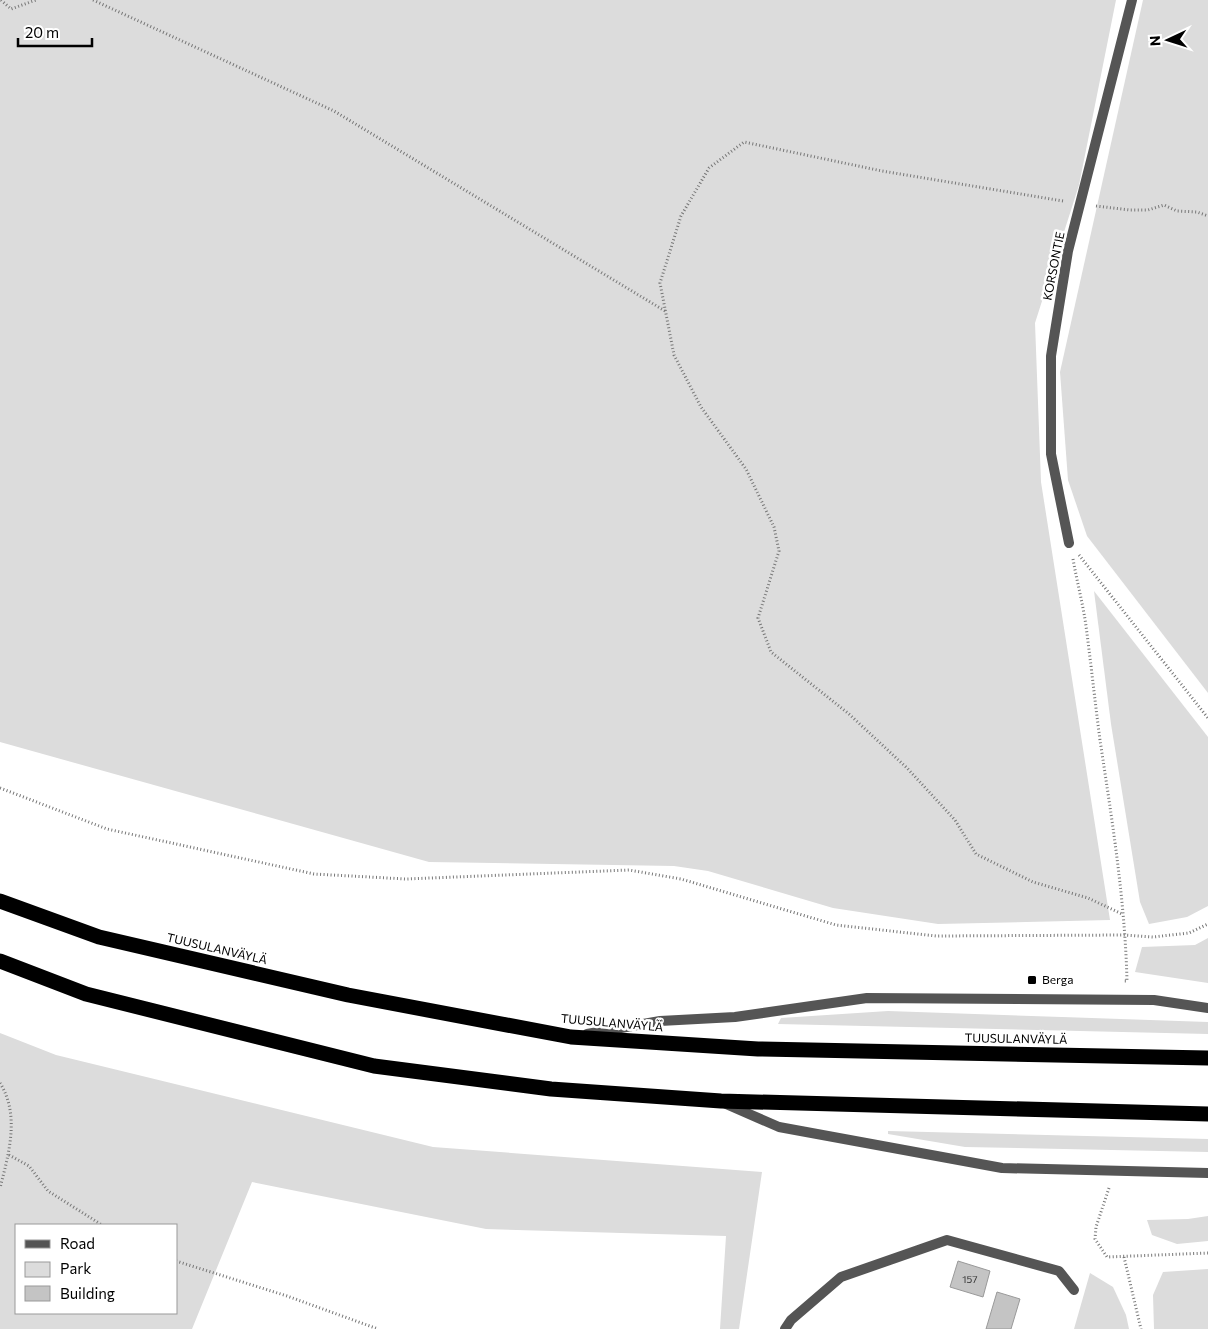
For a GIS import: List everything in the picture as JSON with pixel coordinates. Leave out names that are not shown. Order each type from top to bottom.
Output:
[{"type":"highway","name":"TUUSULANVÄYLÄ","points":[[0,901],[98,937],[348,995],[571,1036],[758,1049],[1208,1058]]},
{"type":"highway","points":[[0,961],[86,994],[374,1066],[551,1089],[721,1101],[1208,1114]]},
{"type":"street","name":"KORSONTIE","points":[[1069,543],[1051,454],[1051,356],[1068,251],[1132,0]]},
{"type":"street","points":[[571,1036],[660,1021],[735,1017],[867,998],[1154,1000],[1208,1008]]},
{"type":"street","points":[[721,1101],[780,1127],[1002,1168],[1208,1173]]},
{"type":"street","points":[[785,1329],[791,1320],[841,1277],[947,1240],[1059,1270],[1074,1290]]},
{"type":"path","points":[[1,0],[11,9],[36,0]]},
{"type":"path","points":[[93,0],[334,111],[666,312]]},
{"type":"path","points":[[1122,914],[1088,898],[1033,882],[976,854],[955,820],[908,768],[849,714],[771,652],[758,618],[779,551],[774,527],[746,469],[701,406],[674,356],[660,284],[681,216],[709,168],[744,142],[882,171],[1080,204],[1130,210],[1148,210],[1164,205],[1177,211],[1196,212],[1208,216]]},
{"type":"path","points":[[1069,543],[1208,718]]},
{"type":"path","points":[[1069,543],[1086,625],[1117,852],[1125,934],[1127,981],[1117,981]]},
{"type":"path","points":[[0,788],[107,829],[314,874],[406,879],[629,870],[681,879],[836,924],[936,936],[1125,934],[1153,937],[1189,933],[1208,924]]},
{"type":"path","points":[[0,1083],[6,1093],[12,1120],[8,1155],[0,1188]]},
{"type":"path","points":[[8,1155],[29,1166],[48,1191],[100,1224]]},
{"type":"path","points":[[1110,1185],[1096,1227],[1095,1239],[1107,1257],[1208,1253]]},
{"type":"path","points":[[1124,1257],[1141,1329]]},
{"type":"path","points":[[178,1262],[287,1296],[378,1329]]},
{"type":"green space","points":[[0,0],[1116,0],[1079,185],[1035,323],[1041,482],[1110,920],[938,924],[833,908],[708,871],[674,866],[429,862],[0,742]]},
{"type":"green space","points":[[1143,0],[1208,0],[1208,693],[1087,536],[1068,480],[1060,372]]},
{"type":"green space","points":[[1094,591],[1208,737],[1208,906],[1187,917],[1149,924],[1140,902],[1111,724]]},
{"type":"green space","points":[[1208,938],[1208,983],[1135,972],[1142,947],[1195,945]]},
{"type":"green space","points":[[888,1011],[1208,1022],[1208,1034],[778,1024],[781,1018]]},
{"type":"green space","points":[[0,1033],[56,1055],[433,1147],[762,1172],[739,1329],[720,1329],[726,1236],[486,1229],[252,1182],[192,1329],[0,1329]]},
{"type":"green space","points":[[888,1131],[1208,1139],[1208,1152],[965,1147],[888,1134]]},
{"type":"green space","points":[[1208,1216],[1208,1241],[1177,1244],[1152,1235],[1147,1220],[1188,1219]]},
{"type":"green space","points":[[1208,1269],[1208,1329],[1154,1329],[1153,1295],[1163,1272]]},
{"type":"green space","points":[[1090,1273],[1113,1287],[1126,1315],[1129,1329],[1074,1329]]},
{"type":"building","points":[[958,1261],[990,1271],[983,1297],[950,1287]]},
{"type":"building","points":[[997,1292],[1020,1299],[1011,1329],[986,1329]]},
{"type":"place","name":"Berga","points":[[1032,980]]}]
